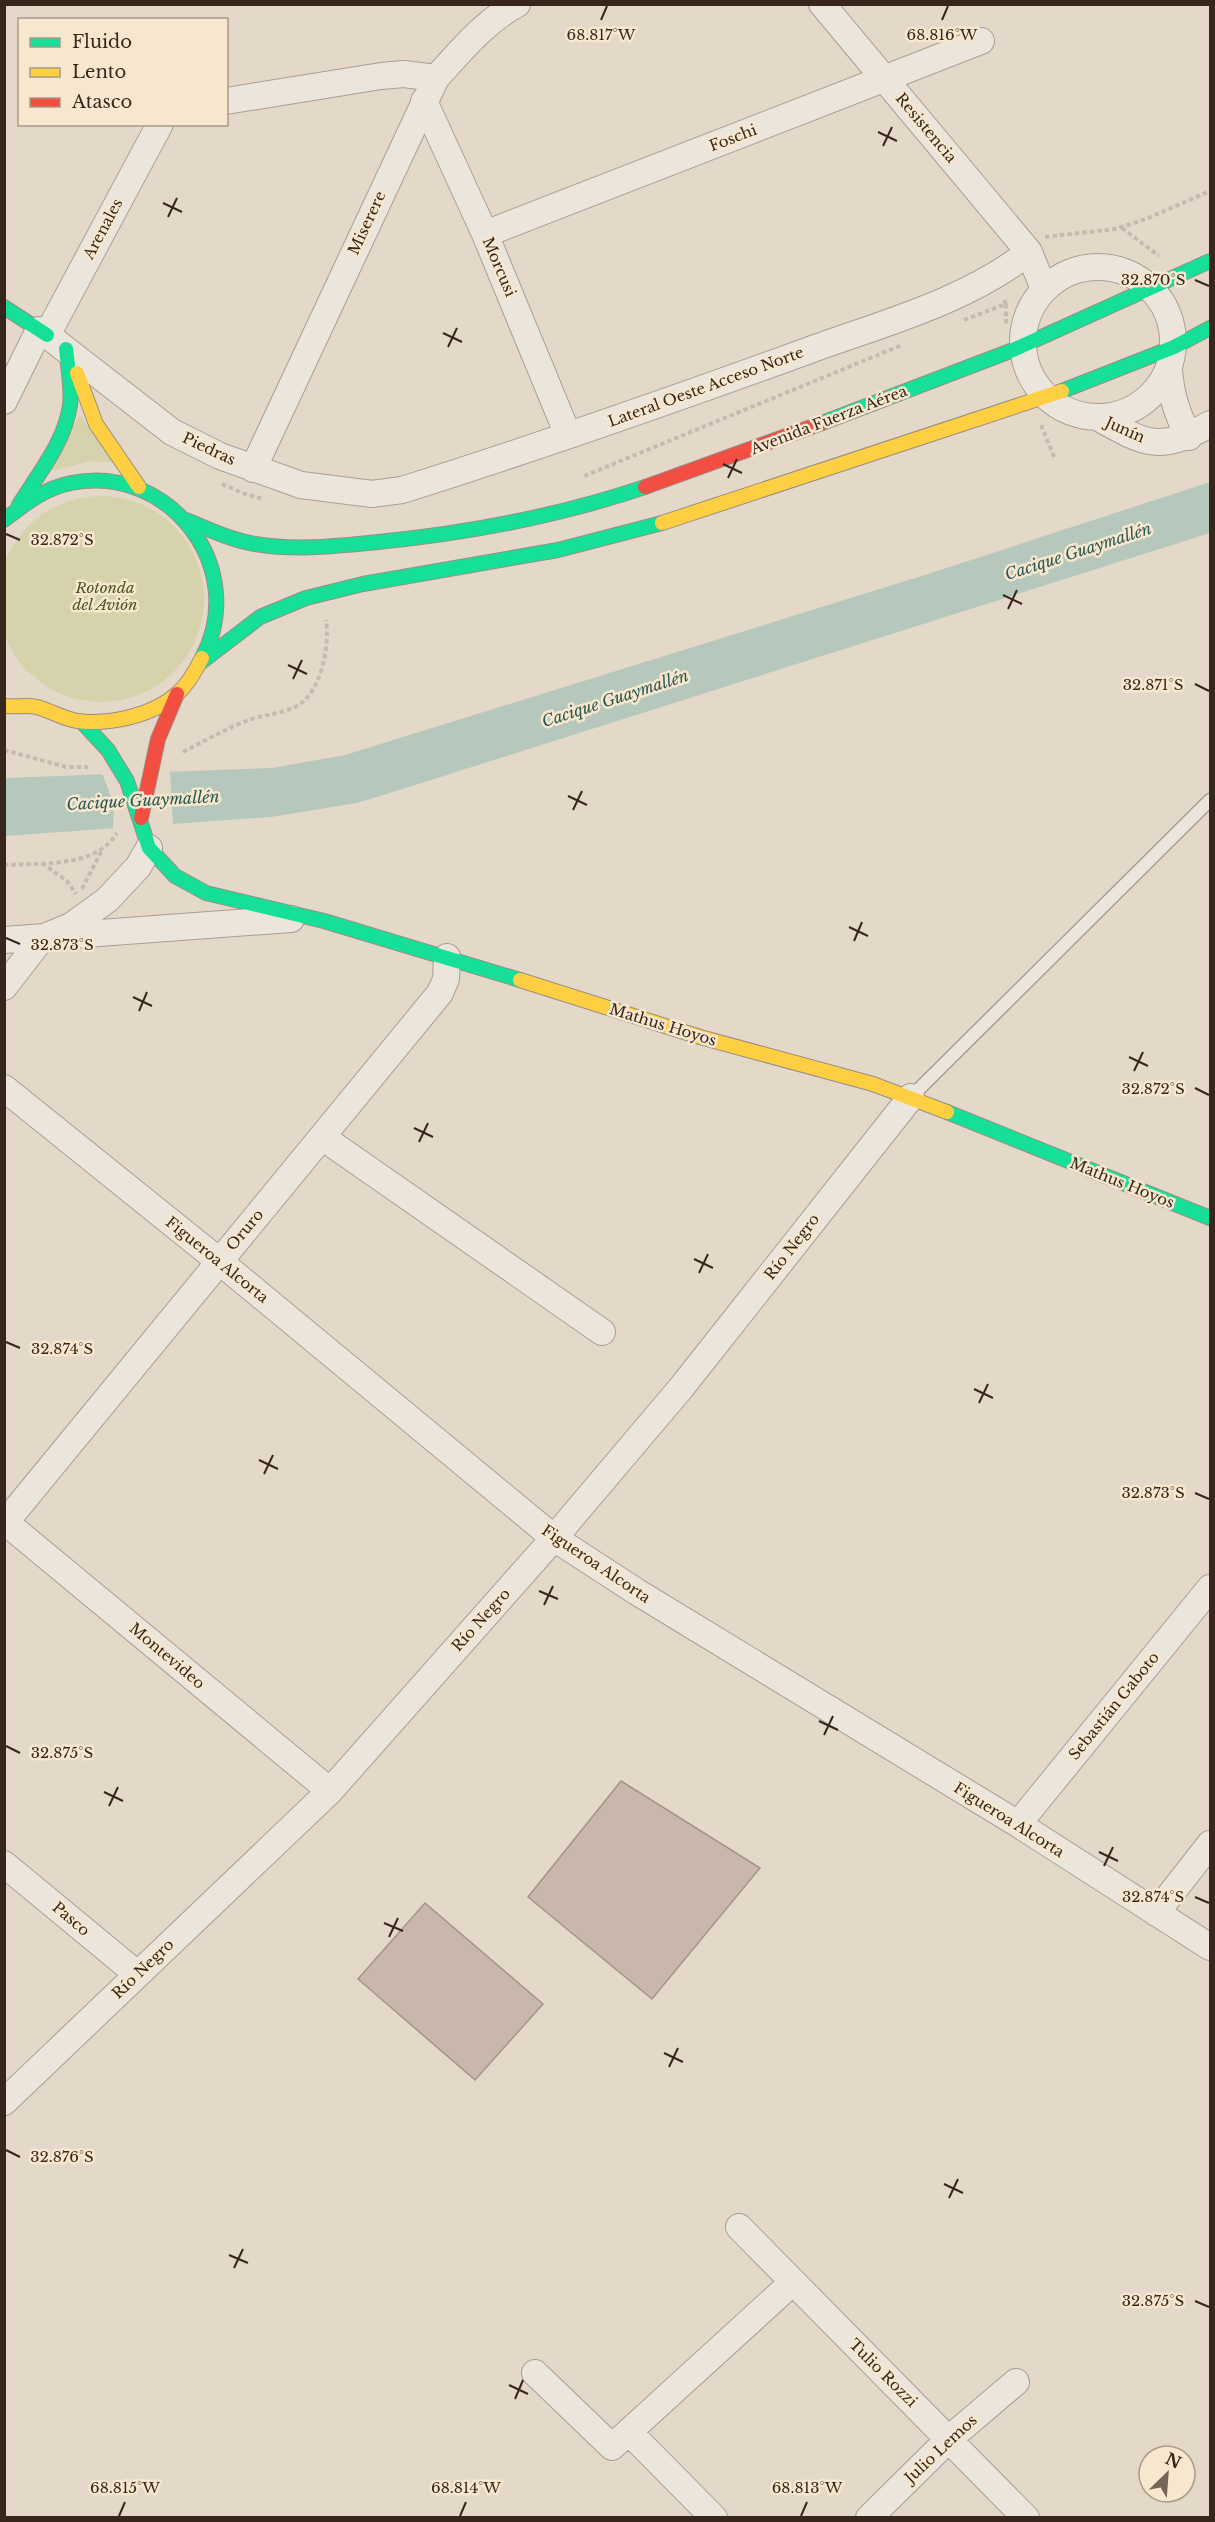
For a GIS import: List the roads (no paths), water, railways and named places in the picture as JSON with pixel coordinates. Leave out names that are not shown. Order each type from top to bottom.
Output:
[{"type":"main road","name":"Avenida Fuerza Aérea","points":[[186,520],[224,536],[255,544],[310,549],[440,536],[598,503],[724,460],[1022,347],[1210,261]]},
{"type":"main road","name":"Piedras","points":[[4,307],[55,341]]},
{"type":"main road","points":[[200,663],[239,632],[268,613],[303,598],[591,545],[1046,397],[1172,359],[1210,328]]},
{"type":"main road","points":[[55,341],[96,424],[139,487]]},
{"type":"main road","points":[[19,505],[67,418],[71,389],[55,341]]},
{"type":"main road","points":[[4,520],[19,505],[40,492],[64,482],[114,480],[139,487],[164,501],[186,520],[201,541],[212,564],[216,590],[213,632],[200,663],[177,694],[160,727],[150,768],[144,831]]},
{"type":"main road","points":[[21,694],[38,707],[62,718],[81,722],[115,721],[147,711],[177,694]]},
{"type":"main road","points":[[4,706],[38,707]]},
{"type":"main road","name":"Mathus Hoyos","points":[[81,722],[108,750],[121,769],[144,831],[175,876],[206,893],[313,918],[447,957],[700,1037],[911,1097],[1210,1218]]},
{"type":"street","name":"Miserere","points":[[254,469],[436,78],[478,33],[500,14],[517,4]]},
{"type":"street","name":"Resistencia","points":[[822,4],[1029,252],[1044,289]]},
{"type":"street","name":"Foschi","points":[[485,234],[981,41]]},
{"type":"street","points":[[228,101],[381,76],[404,74],[436,78]]},
{"type":"street","name":"Morcusi","points":[[424,101],[485,234],[568,435]]},
{"type":"street","name":"Arenales","points":[[4,400],[55,341],[159,126]]},
{"type":"street","points":[[1029,252],[1083,268]]},
{"type":"street","name":"Lateral Oeste Acceso Norte","points":[[372,494],[402,490],[681,397],[934,304],[994,275],[1029,252]]},
{"type":"street","points":[[1152,289],[1132,274],[1108,267],[1083,268],[1061,276],[1044,289],[1031,306],[1024,326],[1022,347],[1026,365],[1034,382],[1046,397],[1064,410],[1097,417],[1126,412],[1144,402],[1159,388],[1172,359]]},
{"type":"street","name":"Junín","points":[[1097,417],[1134,437],[1156,443],[1170,443],[1200,430],[1176,412],[1171,395],[1173,326],[1165,306],[1152,289]]},
{"type":"street","name":"Piedras","points":[[55,341],[172,432],[220,456],[301,485],[372,494]]},
{"type":"street","points":[[4,987],[42,938],[71,926],[107,900],[138,867],[144,831]]},
{"type":"street","points":[[4,940],[313,918]]},
{"type":"street","name":"Oruro","points":[[5,1523],[440,993],[446,979],[447,957]]},
{"type":"street","name":"Figueroa Alcorta","points":[[4,1088],[219,1261],[554,1538],[647,1599],[1018,1824],[1210,1947]]},
{"type":"street","name":"Río Negro","points":[[4,2102],[330,1791],[554,1538],[681,1388],[911,1097]]},
{"type":"street","points":[[322,1137],[602,1332]]},
{"type":"street","name":"Montevideo","points":[[5,1523],[330,1791]]},
{"type":"street","name":"Sebastián Gaboto","points":[[1018,1824],[1210,1588]]},
{"type":"street","points":[[1156,1913],[1210,1844]]},
{"type":"street","name":"Pasco","points":[[4,1863],[137,1974]]},
{"type":"street","name":"Tulio Rozzi","points":[[739,2227],[1026,2517]]},
{"type":"street","points":[[535,2373],[612,2446],[793,2282]]},
{"type":"street","name":"Julio Lemos","points":[[868,2517],[949,2439],[1016,2382]]},
{"type":"street","points":[[629,2432],[714,2517]]},
{"type":"lane","points":[[911,1097],[1210,800]]},
{"type":"water","name":"Cacique Guaymallén","points":[[1210,482],[1210,533],[357,803],[271,817],[5,836],[5,778],[272,768],[345,755],[928,574]]},
{"type":"park label","name":"Rotonda del Avión","points":[[105,596]]}]
